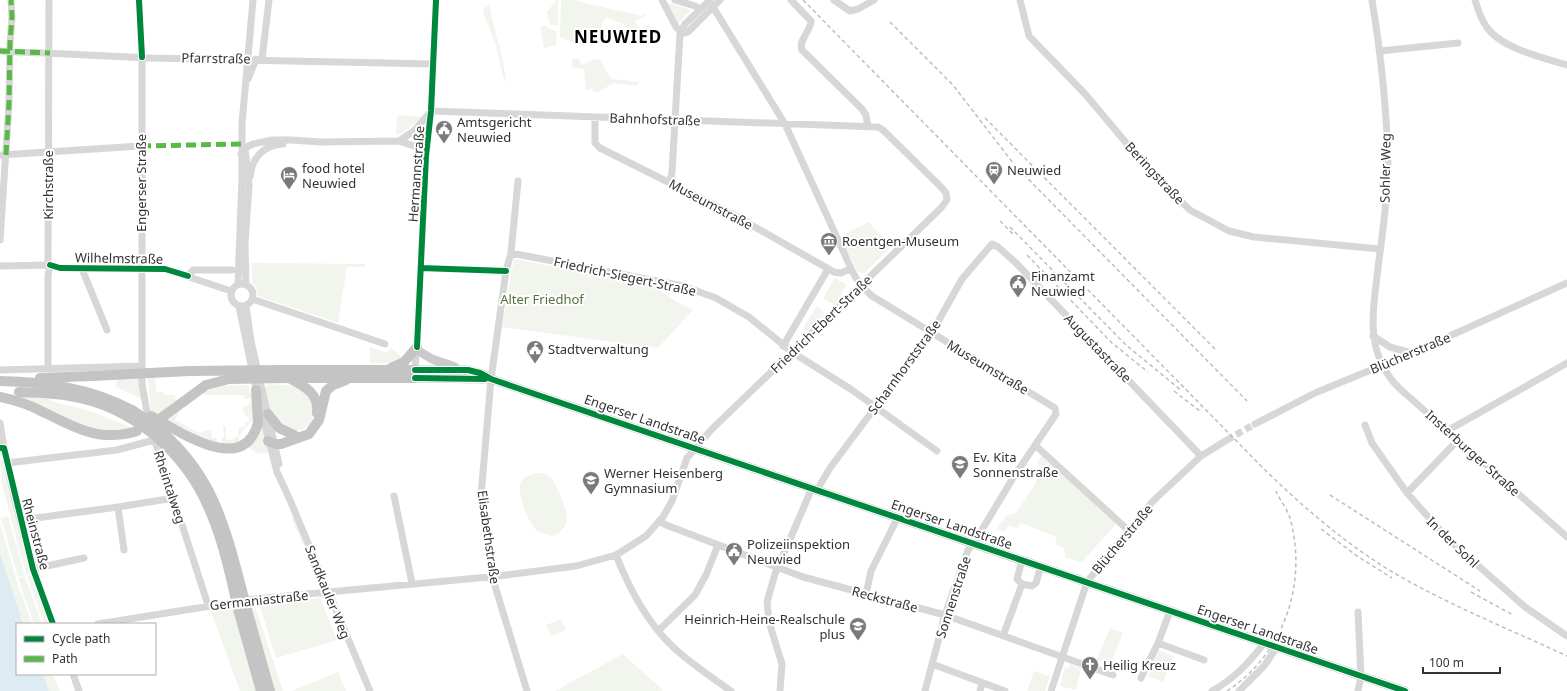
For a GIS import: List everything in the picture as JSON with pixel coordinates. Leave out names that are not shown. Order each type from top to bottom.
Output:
[{"type":"highway","points":[[385,370],[404,362],[417,349]]},
{"type":"highway","points":[[0,397],[32,407],[84,432],[104,435],[119,435],[138,431],[156,422],[194,392],[215,382],[230,379],[290,374],[385,370],[415,374]]},
{"type":"highway","points":[[14,382],[33,378],[189,371],[290,374],[351,378],[415,374]]},
{"type":"highway","points":[[290,374],[310,391],[316,400],[318,408],[316,418],[310,427],[291,439]]},
{"type":"highway","points":[[273,445],[305,436],[312,431],[319,420],[326,391],[333,385],[351,378]]},
{"type":"highway","points":[[0,381],[58,385],[108,398],[132,410],[155,426],[173,441],[189,459],[206,484],[224,523],[261,691]]},
{"type":"highway","points":[[132,410],[151,416],[208,446],[220,449],[232,449],[243,444],[253,434],[258,423],[256,390]]},
{"type":"highway","points":[[0,392],[57,394],[96,403],[131,419],[150,431],[168,447],[192,476],[211,512],[270,691]]},
{"type":"highway","points":[[268,414],[279,428],[291,439]]},
{"type":"main road","points":[[417,349],[428,358],[461,370]]},
{"type":"main road","name":"Engerser Landstraße","points":[[415,374],[472,370],[491,379],[1405,691]]},
{"type":"main road","name":"Engerser Landstraße","points":[[415,374],[491,379]]},
{"type":"street","points":[[0,240],[3,155],[9,104],[12,17],[10,0]]},
{"type":"street","name":"Kirchstraße","points":[[48,369],[48,276],[50,265],[48,261],[48,153],[50,0]]},
{"type":"street","name":"Engerser Straße","points":[[139,0],[142,57],[142,366]]},
{"type":"street","points":[[242,306],[231,300],[231,291],[238,284],[245,86],[253,0]]},
{"type":"street","points":[[245,86],[259,59],[268,0]]},
{"type":"street","name":"Hermannstraße","points":[[415,374],[426,156],[431,111],[436,0]]},
{"type":"street","points":[[662,0],[676,27],[681,32],[685,33],[688,32],[711,3]]},
{"type":"street","points":[[675,0],[695,6],[700,10]]},
{"type":"street","points":[[670,182],[672,172],[681,32],[685,24],[700,10],[711,3],[720,0]]},
{"type":"street","points":[[791,0],[811,21],[811,24],[801,43],[802,50],[863,111],[867,118],[868,127]]},
{"type":"street","points":[[834,0],[850,11],[858,9],[874,0]]},
{"type":"street","name":"Beringstraße","points":[[1020,0],[1029,36],[1086,95],[1154,176],[1190,210],[1230,231],[1254,237],[1380,249]]},
{"type":"street","name":"Sohler Weg","points":[[1372,0],[1380,51],[1388,167],[1372,310],[1373,336],[1383,365]]},
{"type":"street","points":[[1475,0],[1479,15],[1496,37],[1524,51],[1567,65]]},
{"type":"street","name":"Museumstraße","points":[[711,3],[785,124],[850,269],[862,286],[872,296],[930,333],[1055,408]]},
{"type":"street","points":[[1380,51],[1458,43]]},
{"type":"street","name":"Pfarrstraße","points":[[0,51],[142,57],[432,64]]},
{"type":"street","points":[[399,141],[414,131],[431,111]]},
{"type":"street","name":"Bahnhofstraße","points":[[431,111],[878,127],[883,130],[944,190],[947,200]]},
{"type":"street","name":"Museumstraße","points":[[595,117],[595,143],[600,148],[739,218],[828,269],[837,273],[850,269]]},
{"type":"street","points":[[243,146],[272,140],[399,141],[417,147],[426,156]]},
{"type":"street","points":[[252,300],[253,292],[246,284],[245,244],[249,185],[252,165],[261,152],[273,145],[299,141]]},
{"type":"street","points":[[3,155],[141,146]]},
{"type":"street","points":[[243,146],[251,152],[261,152]]},
{"type":"street","points":[[243,146],[249,185]]},
{"type":"street","name":"Elisabethstraße","points":[[518,181],[511,253],[506,271],[491,379],[481,496],[492,576],[527,691]]},
{"type":"street","name":"Friedrich-Ebert-Straße","points":[[616,555],[646,536],[660,521],[672,501],[686,462],[695,448],[711,430],[862,286],[941,208],[947,200]]},
{"type":"street","name":"Scharnhorststraße","points":[[780,691],[782,664],[770,630],[767,608],[770,590],[778,567],[814,489],[930,333],[962,279],[992,244]]},
{"type":"street","name":"Augustastraße","points":[[992,244],[998,247],[1016,263],[1201,456]]},
{"type":"street","name":"Friedrich-Siegert-Straße","points":[[511,253],[635,276],[694,289],[734,307],[783,346],[876,406],[937,451]]},
{"type":"street","name":"Wilhelmstraße","points":[[0,266],[50,265],[54,268],[141,270],[165,269],[231,291]]},
{"type":"street","points":[[82,268],[107,330]]},
{"type":"street","points":[[421,268],[506,271]]},
{"type":"street","points":[[783,346],[828,269]]},
{"type":"street","points":[[188,276],[193,270],[232,270]]},
{"type":"street","points":[[238,284],[246,284]]},
{"type":"street","name":"Blücherstraße","points":[[1255,424],[1310,395],[1412,353],[1567,284]]},
{"type":"street","points":[[242,306],[252,300],[386,344]]},
{"type":"street","points":[[242,306],[253,364]]},
{"type":"street","points":[[1373,336],[1390,347],[1412,353]]},
{"type":"street","points":[[1447,431],[1567,363]]},
{"type":"street","name":"Sandkauler Weg","points":[[253,364],[256,390],[287,493]]},
{"type":"street","name":"Sandkauler Weg","points":[[253,364],[268,414],[278,476],[287,493],[370,691]]},
{"type":"street","name":"Insterburger Straße","points":[[1383,365],[1390,378],[1399,388],[1567,537]]},
{"type":"street","points":[[0,370],[142,366]]},
{"type":"street","name":"Rheintalweg","points":[[142,366],[142,384],[145,409],[208,605]]},
{"type":"street","name":"Sonnenstraße","points":[[925,691],[945,615],[968,550],[974,543],[1012,478],[1056,414],[1055,408]]},
{"type":"street","name":"Rheinstraße","points":[[0,423],[7,463],[33,569],[53,623]]},
{"type":"street","name":"In der Sohl","points":[[1365,425],[1372,443],[1407,493],[1448,539],[1525,607],[1567,636]]},
{"type":"street","points":[[7,463],[117,450],[154,440]]},
{"type":"street","name":"Blücherstraße","points":[[1051,691],[1087,582],[1152,502],[1201,456],[1227,440]]},
{"type":"street","points":[[1407,493],[1458,440]]},
{"type":"street","points":[[1035,445],[1128,530]]},
{"type":"street","points":[[394,496],[412,583]]},
{"type":"street","points":[[21,520],[174,498]]},
{"type":"street","points":[[118,507],[124,550]]},
{"type":"street","points":[[866,594],[871,571],[898,517]]},
{"type":"street","name":"Reckstraße","points":[[660,521],[666,525],[809,579],[945,615],[1113,675]]},
{"type":"street","points":[[659,630],[695,595],[706,574],[718,545]]},
{"type":"street","points":[[616,555],[632,592],[659,630],[684,656],[731,691]]},
{"type":"street","name":"Germaniastraße","points":[[104,623],[208,605],[576,566],[616,555]]},
{"type":"street","points":[[33,569],[84,558]]},
{"type":"street","points":[[1022,560],[1016,579],[1022,584],[1032,586],[1036,583],[1040,566]]},
{"type":"street","points":[[1003,636],[1022,584]]},
{"type":"street","points":[[1141,678],[1158,643],[1170,611]]},
{"type":"street","points":[[1358,612],[1361,676],[1358,691]]},
{"type":"street","points":[[1158,643],[1204,660]]},
{"type":"street","points":[[1212,691],[1237,675],[1253,658],[1264,643]]},
{"type":"street","points":[[1239,691],[1264,666],[1277,647]]},
{"type":"street","points":[[932,664],[1005,691]]},
{"type":"street","points":[[73,675],[79,691]]},
{"type":"street","points":[[980,691],[982,682]]},
{"type":"green space","points":[[556,0],[558,0],[558,25],[550,25],[547,12]]},
{"type":"green space","points":[[561,0],[572,0],[642,16],[643,14],[646,15],[635,21],[640,29],[649,24],[654,32],[636,42],[625,25],[606,17],[601,27],[607,38],[592,46],[586,44],[584,47],[560,37]]},
{"type":"green space","points":[[670,3],[689,9],[691,12],[687,14],[678,24],[668,4]]},
{"type":"green space","points":[[489,5],[507,83],[503,77],[496,45],[483,12],[483,9]]},
{"type":"green space","points":[[546,26],[557,32],[556,45],[544,48],[540,27]]},
{"type":"green space","points":[[572,59],[579,59],[582,65],[595,59],[600,60],[612,80],[640,82],[637,86],[613,83],[599,92],[594,92],[592,89],[586,90],[584,69],[572,67]]},
{"type":"green space","points":[[397,115],[422,117],[403,133],[396,135]]},
{"type":"green space","points":[[868,222],[892,246],[864,273],[858,272],[840,237]]},
{"type":"green space","name":"Alter Friedhof","points":[[514,259],[653,286],[680,304],[693,310],[658,348],[502,327]]},
{"type":"green space","points":[[252,263],[365,264],[365,267],[347,267],[338,323],[258,296],[256,287],[252,282]]},
{"type":"green space","points":[[835,278],[847,285],[835,305],[823,298]]},
{"type":"green space","points":[[817,306],[825,313],[807,331],[803,328]]},
{"type":"green space","points":[[370,347],[387,353],[392,348],[404,360],[391,363],[370,363]]},
{"type":"green space","points":[[155,376],[156,392],[163,392],[164,395],[175,395],[176,402],[159,416],[151,412],[148,377]]},
{"type":"green space","points":[[139,378],[142,399],[116,387],[117,379]]},
{"type":"green space","points":[[269,384],[294,386],[312,398],[314,414],[312,422],[298,431],[285,430],[272,413],[264,389]]},
{"type":"green space","points":[[248,385],[252,399],[244,399],[243,395],[204,395],[204,391],[218,386]]},
{"type":"green space","points":[[14,396],[51,398],[51,401],[93,412],[133,428],[118,431],[102,431],[87,428],[56,417]]},
{"type":"green space","points":[[252,402],[253,419],[239,436],[239,442],[222,446],[221,438],[224,437],[223,426],[226,426],[226,439],[232,440],[238,436],[239,427],[245,427],[245,423],[249,422],[249,417],[245,416],[245,412],[243,412],[243,407],[248,405]]},
{"type":"green space","points":[[182,407],[175,420],[201,434],[203,431],[211,430],[212,438],[217,438],[217,446],[166,420]]},
{"type":"green space","points":[[261,419],[269,450],[266,454],[255,452],[246,446]]},
{"type":"green space","points":[[1043,455],[1117,523],[1082,562],[1066,558],[1064,548],[1055,544],[1057,537],[1021,523],[1018,528],[1008,526],[1005,532],[996,528],[1008,515],[1016,513],[1034,486],[1043,467],[1037,464]]},
{"type":"green space","points":[[0,457],[3,461],[16,513],[10,514],[1,481]]},
{"type":"green space","points":[[534,473],[543,473],[552,479],[566,511],[567,521],[565,526],[552,536],[538,532],[534,528],[527,516],[522,501],[520,493],[521,482]]},
{"type":"green space","points":[[16,514],[32,573],[26,574],[10,515]]},
{"type":"green space","points":[[8,516],[25,575],[18,577],[1,518]]},
{"type":"green space","points":[[295,517],[322,582],[321,586],[292,519]]},
{"type":"green space","points":[[0,523],[16,579],[32,623],[23,623],[0,553]]},
{"type":"green space","points":[[33,574],[51,623],[44,623],[27,576]]},
{"type":"green space","points":[[25,576],[42,623],[34,623],[18,578]]},
{"type":"green space","points":[[320,598],[337,640],[276,658],[260,606]]},
{"type":"green space","points":[[235,605],[259,691],[240,691],[210,609]]},
{"type":"green space","points":[[255,606],[283,691],[274,691],[251,609]]},
{"type":"green space","points":[[561,619],[566,630],[551,636],[546,625]]},
{"type":"green space","points":[[1110,628],[1123,633],[1110,665],[1097,660]]},
{"type":"green space","points":[[1158,650],[1173,656],[1163,682],[1148,676]]},
{"type":"green space","points":[[623,654],[664,691],[555,691]]},
{"type":"green space","points":[[1070,664],[1081,668],[1076,690],[1060,686],[1065,667],[1069,668]]},
{"type":"green space","points":[[1034,671],[1050,676],[1045,691],[1027,691]]},
{"type":"green space","points":[[338,672],[346,691],[292,691]]},
{"type":"green space","points":[[43,675],[53,675],[60,691],[49,691]]},
{"type":"shaded area","points":[[0,553],[23,623],[16,623],[16,675],[43,675],[49,691],[0,691]]},
{"type":"tunnel","points":[[1227,440],[1255,424]]},
{"type":"railway","points":[[803,0],[1294,498],[1342,538],[1394,573],[1458,606],[1567,656]]},
{"type":"railway","points":[[890,22],[953,85],[1013,163],[1247,401]]},
{"type":"railway","points":[[985,118],[1216,350]]},
{"type":"railway","points":[[1000,221],[1013,234]]},
{"type":"railway","points":[[1010,227],[1126,345],[1182,391]]},
{"type":"railway","points":[[1027,255],[1112,343],[1148,372]]},
{"type":"railway","points":[[1174,391],[1201,412]]},
{"type":"railway","points":[[1227,691],[1247,676],[1263,658],[1277,637],[1287,615],[1293,592],[1296,567],[1295,543],[1290,518],[1276,491]]},
{"type":"railway","points":[[1330,495],[1480,591]]},
{"type":"railway","points":[[1321,529],[1357,556],[1392,578]]},
{"type":"railway","points":[[1471,592],[1513,615]]},
{"type":"marked path","points":[[6,155],[12,17],[11,0]]},
{"type":"marked path","points":[[0,51],[50,53]]},
{"type":"marked path","points":[[141,146],[241,144]]},
{"type":"cycle path","points":[[139,0],[142,57]]},
{"type":"cycle path","points":[[417,347],[426,156],[431,111],[436,0]]},
{"type":"cycle path","points":[[50,265],[60,268],[165,269],[188,276]]},
{"type":"cycle path","points":[[421,268],[506,271]]},
{"type":"cycle path","points":[[415,370],[468,370],[480,373],[491,379],[1405,691]]},
{"type":"cycle path","points":[[415,378],[485,379]]},
{"type":"cycle path","points":[[0,448],[4,448],[33,569],[53,623]]},
{"type":"place","name":"Amtsgericht Neuwied","points":[[444,144]]},
{"type":"place","name":"Neuwied","points":[[994,185]]},
{"type":"place","name":"food hotel Neuwied","points":[[289,190]]},
{"type":"place","name":"Roentgen-Museum","points":[[829,256]]},
{"type":"place","name":"Finanzamt Neuwied","points":[[1018,298]]},
{"type":"place","name":"Stadtverwaltung","points":[[535,364]]},
{"type":"place","name":"Ev. Kita Sonnenstraße","points":[[960,479]]},
{"type":"place","name":"Werner Heisenberg Gymnasium","points":[[591,495]]},
{"type":"place","name":"Polizeiinspektion Neuwied","points":[[734,566]]},
{"type":"place","name":"Heinrich-Heine-Realschule plus","points":[[858,641]]},
{"type":"place","name":"Heilig Kreuz","points":[[1090,680]]},
{"type":"district","name":"NEUWIED","points":[[618,36]]}]
